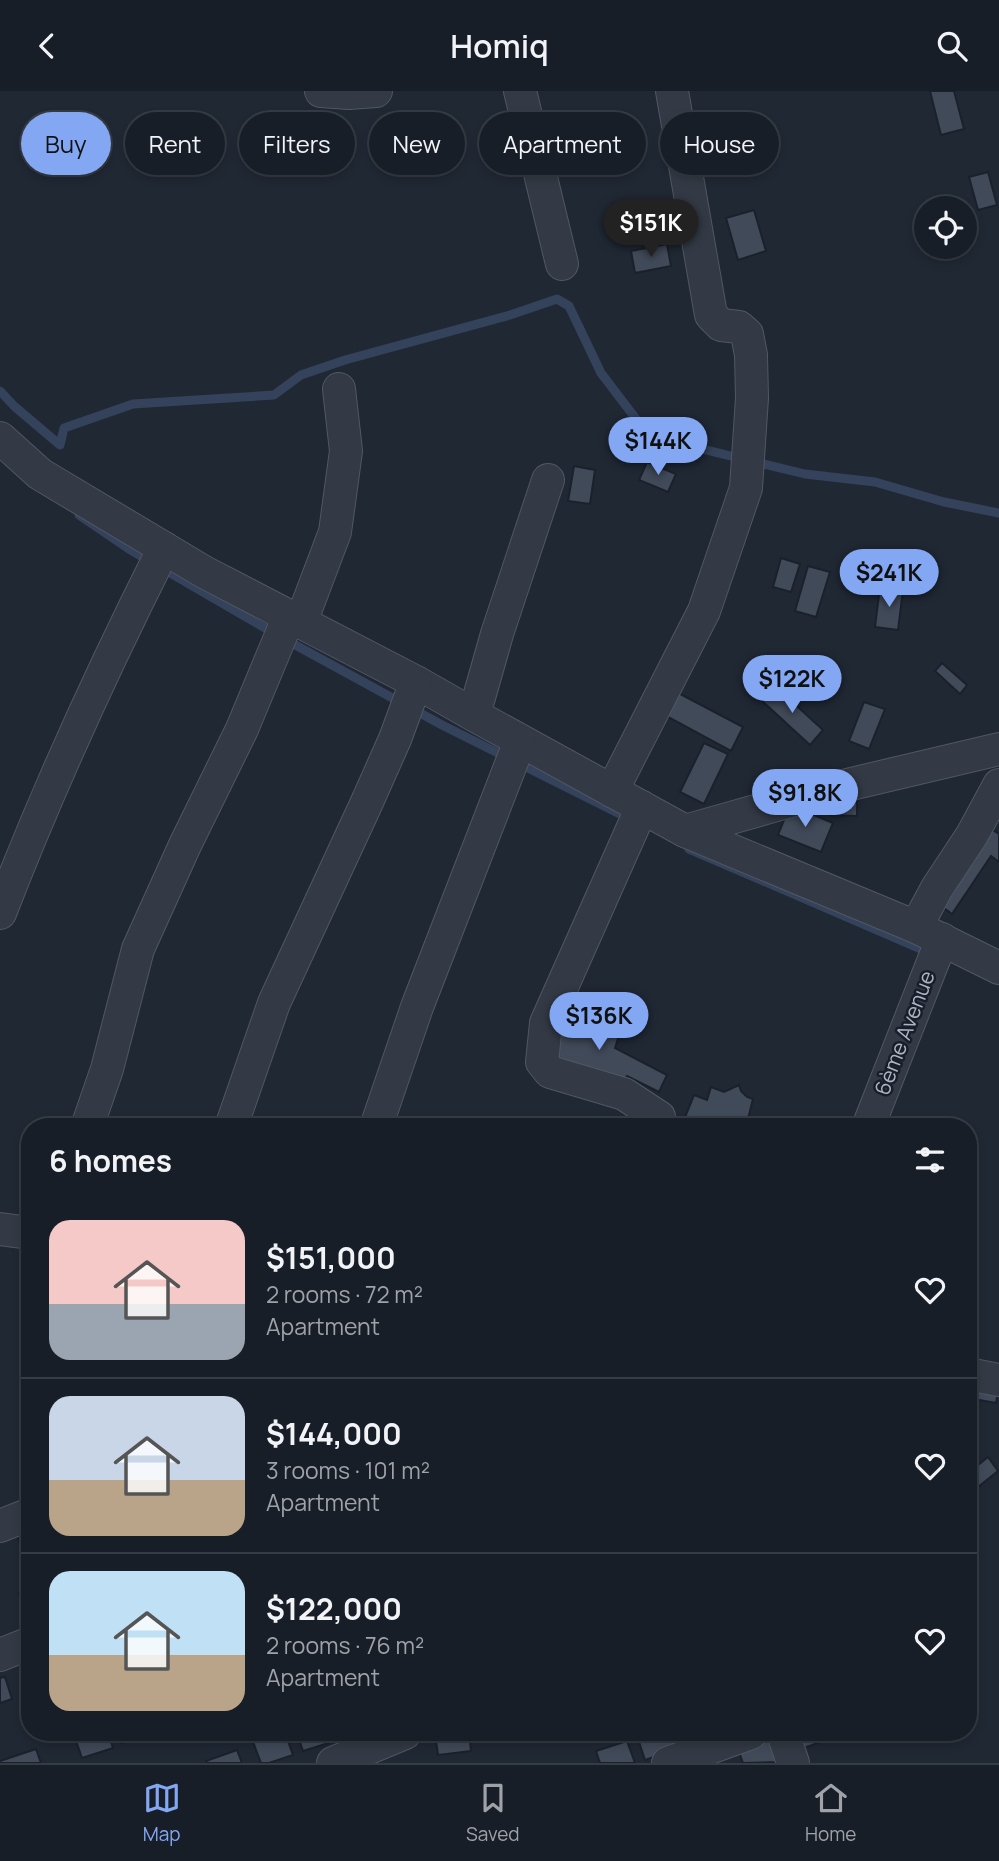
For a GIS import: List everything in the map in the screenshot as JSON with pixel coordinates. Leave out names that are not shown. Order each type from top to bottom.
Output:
[{"type":"street","points":[[321,91],[376,91]]},
{"type":"street","points":[[520,91],[562,264]]},
{"type":"street","points":[[612,791],[704,611],[746,488],[752,398],[751,355],[747,334],[739,327],[721,325],[711,314],[672,91]]},
{"type":"street","points":[[90,1118],[107,1069],[138,949],[335,532],[346,451],[339,389]]},
{"type":"street","points":[[0,437],[40,474],[204,572],[416,682],[685,831],[929,933],[999,968]]},
{"type":"street","points":[[474,715],[497,634],[548,480]]},
{"type":"street","points":[[0,913],[24,850],[107,663],[164,548]]},
{"type":"street","points":[[233,1118],[274,1003],[395,739],[416,682]]},
{"type":"street","points":[[379,1118],[417,1007],[520,741]]},
{"type":"street","points":[[685,831],[847,785],[999,749]]},
{"type":"street","name":"6ème Avenue","points":[[871,1118],[929,933],[937,888],[972,835],[999,785]]},
{"type":"street","points":[[642,807],[546,1023],[542,1062],[550,1072],[624,1094],[659,1118]]},
{"type":"street","points":[[0,1229],[21,1232]]},
{"type":"street","points":[[977,1376],[999,1380]]},
{"type":"street","points":[[0,1526],[21,1518]]},
{"type":"street","points":[[0,1655],[21,1647]]},
{"type":"street","points":[[333,1763],[386,1741]]},
{"type":"street","points":[[668,1763],[729,1741]]},
{"type":"street","points":[[786,1741],[793,1763]]},
{"type":"building","points":[[930,91],[954,91],[964,129],[941,135]]},
{"type":"building","points":[[988,172],[997,205],[978,210],[977,196],[974,196],[969,177]]},
{"type":"building","points":[[754,210],[766,251],[738,260],[726,218]]},
{"type":"building","points":[[667,244],[671,266],[635,273],[631,251]]},
{"type":"building","points":[[647,462],[676,474],[668,492],[639,480]]},
{"type":"building","points":[[574,466],[595,470],[590,504],[568,501]]},
{"type":"building","points":[[781,558],[800,564],[791,592],[773,587]]},
{"type":"building","points":[[808,566],[830,572],[816,617],[795,611]]},
{"type":"building","points":[[880,587],[903,590],[898,630],[875,627]]},
{"type":"building","points":[[942,663],[967,685],[960,694],[935,671]]},
{"type":"building","points":[[773,684],[823,730],[810,745],[760,699]]},
{"type":"building","points":[[667,687],[743,727],[731,751],[655,710]]},
{"type":"building","points":[[864,702],[885,709],[869,749],[849,741]]},
{"type":"building","points":[[704,743],[728,754],[704,804],[680,792]]},
{"type":"building","points":[[828,792],[857,793],[857,816],[828,815]]},
{"type":"building","points":[[790,805],[833,823],[821,852],[778,835]]},
{"type":"building","points":[[983,824],[999,834],[999,862],[991,856],[952,914],[932,899]]},
{"type":"building","points":[[569,1007],[622,1026],[615,1048],[667,1075],[659,1092],[627,1076],[619,1086],[548,1065]]},
{"type":"building","points":[[739,1085],[747,1097],[753,1099],[748,1118],[685,1118],[694,1095],[707,1100],[711,1087],[724,1092]]},
{"type":"building","points":[[977,1382],[999,1386],[996,1403],[977,1400]]},
{"type":"building","points":[[988,1457],[998,1471],[978,1487],[977,1466]]},
{"type":"building","points":[[21,1524],[21,1547],[14,1526]]},
{"type":"building","points":[[5,1677],[12,1699],[0,1703],[0,1678]]},
{"type":"building","points":[[76,1741],[111,1741],[113,1748],[82,1758]]},
{"type":"building","points":[[288,1741],[293,1755],[261,1763],[253,1742]]},
{"type":"building","points":[[300,1741],[335,1741],[303,1751]]},
{"type":"building","points":[[436,1741],[470,1741],[471,1751],[438,1755]]},
{"type":"building","points":[[627,1741],[635,1763],[600,1763],[596,1751]]},
{"type":"building","points":[[639,1741],[674,1741],[677,1749],[645,1760]]},
{"type":"building","points":[[761,1741],[771,1741],[778,1762],[743,1763],[738,1749]]},
{"type":"building","points":[[798,1741],[824,1741],[801,1749]]},
{"type":"building","points":[[36,1749],[41,1763],[0,1763],[0,1761]]},
{"type":"building","points":[[237,1750],[242,1763],[206,1761]]},
{"type":"waterway","points":[[0,391],[60,445],[64,428],[133,404],[274,395],[301,375],[345,360],[510,315],[557,299],[569,306],[601,373],[649,436],[805,474],[875,482],[944,502],[999,513]]},
{"type":"waterway","points":[[79,515],[129,549],[277,635],[442,725],[630,819]]},
{"type":"waterway","points":[[689,849],[928,952],[927,954]]}]
